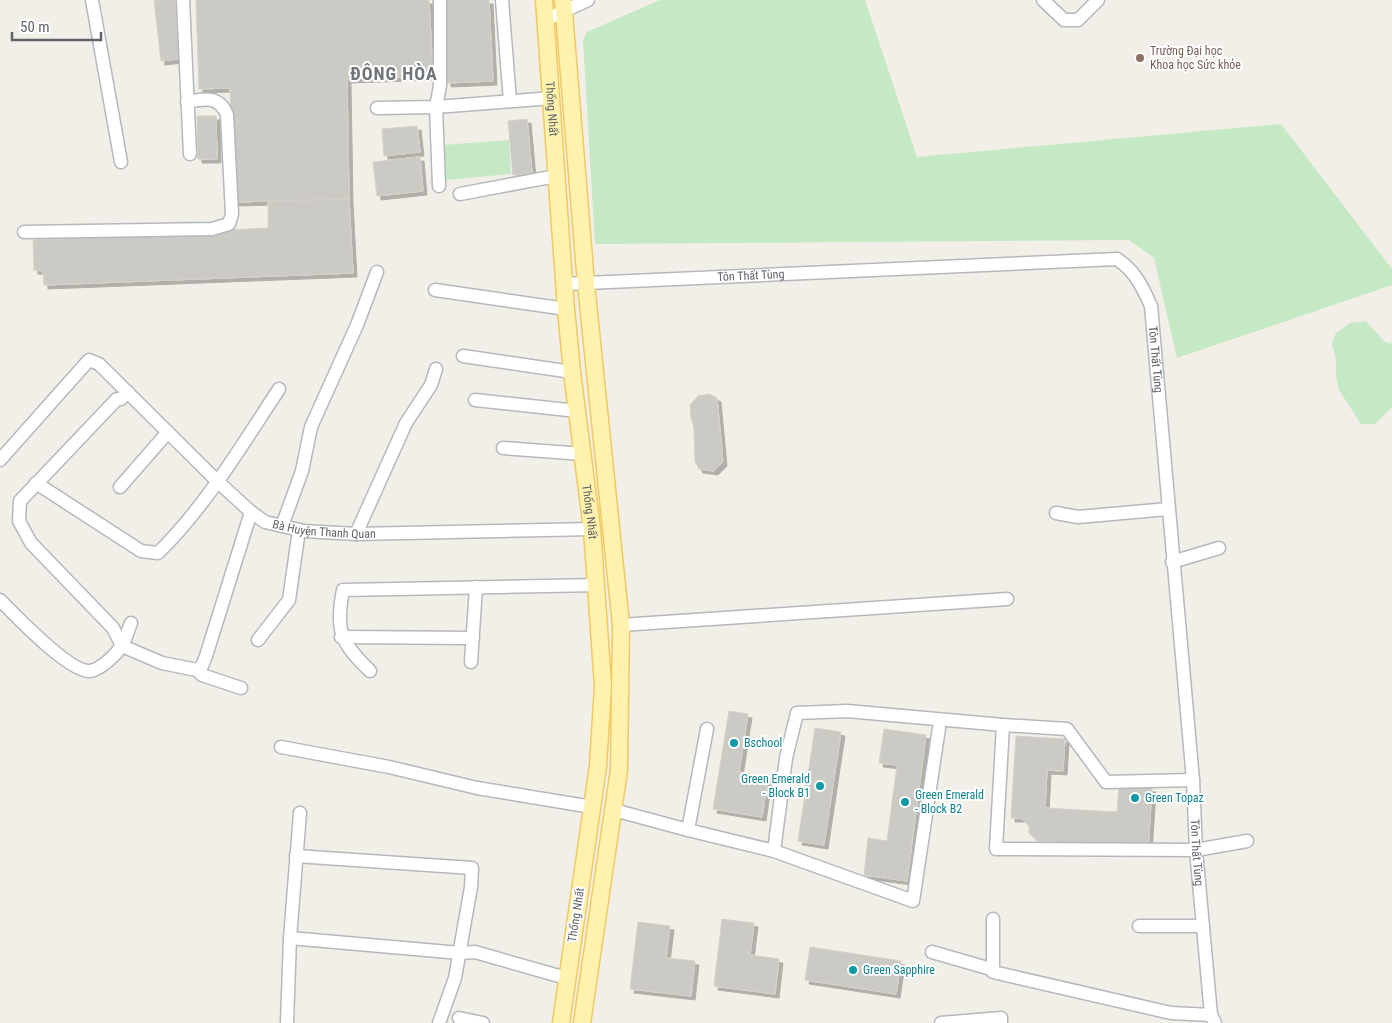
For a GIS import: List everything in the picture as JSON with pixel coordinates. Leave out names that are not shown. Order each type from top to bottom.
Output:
[{"type":"main road","name":"Thống Nhất","points":[[545,1],[566,309],[592,529],[603,686],[598,766],[561,1023]]},
{"type":"main road","name":"Thống Nhất","points":[[563,5],[586,284],[621,625],[619,760],[614,810],[582,1023]]},
{"type":"street","points":[[92,0],[121,162]]},
{"type":"street","points":[[183,0],[190,154]]},
{"type":"street","points":[[439,186],[436,107],[440,86],[440,0]]},
{"type":"street","points":[[502,0],[510,101]]},
{"type":"street","points":[[545,20],[563,5],[588,0]]},
{"type":"street","points":[[1043,0],[1064,20],[1078,20],[1098,0]]},
{"type":"street","points":[[24,232],[212,229],[229,224],[232,214],[227,115],[223,105],[216,100],[206,98],[187,102]]},
{"type":"street","points":[[377,108],[436,107],[552,98]]},
{"type":"street","points":[[460,194],[556,176]]},
{"type":"street","name":"Tôn Thất Tùng","points":[[565,284],[1117,259],[1130,268],[1141,284],[1151,306],[1172,562],[1193,780],[1196,850],[1213,1019]]},
{"type":"street","points":[[282,526],[302,471],[311,427],[357,325],[377,272]]},
{"type":"street","points":[[435,290],[566,309]]},
{"type":"street","points":[[463,356],[572,372]]},
{"type":"street","name":"Bà Huyện Thanh Quan","points":[[0,460],[89,360],[99,364],[125,395],[168,432],[217,481],[265,522],[299,530],[356,534],[592,529]]},
{"type":"street","points":[[356,534],[402,431],[430,385],[436,370]]},
{"type":"street","points":[[36,483],[141,551],[153,554],[158,553],[172,540],[217,481],[279,389]]},
{"type":"street","points":[[125,395],[117,399],[20,501],[19,521],[31,543],[113,628],[122,646],[162,663],[197,670],[202,675],[241,688]]},
{"type":"street","points":[[475,400],[577,411]]},
{"type":"street","points":[[120,487],[168,432]]},
{"type":"street","points":[[503,448],[583,454]]},
{"type":"street","points":[[1056,513],[1078,517],[1168,509]]},
{"type":"street","points":[[197,670],[202,666],[206,656],[252,512]]},
{"type":"street","points":[[258,640],[289,600],[299,530]]},
{"type":"street","points":[[1172,562],[1219,548]]},
{"type":"street","points":[[370,671],[347,647],[341,637],[343,590],[596,585]]},
{"type":"street","points":[[471,662],[476,587]]},
{"type":"street","points":[[621,625],[1007,599]]},
{"type":"street","points":[[0,600],[65,661],[78,670],[89,671],[99,668],[122,646],[131,623]]},
{"type":"street","points":[[341,637],[473,638]]},
{"type":"street","points":[[774,851],[786,758],[797,714],[846,711],[1066,729],[1106,782],[1193,780]]},
{"type":"street","points":[[1003,725],[996,849],[1196,850],[1247,841]]},
{"type":"street","points":[[614,810],[774,851],[913,901],[939,728]]},
{"type":"street","points":[[688,830],[707,729]]},
{"type":"street","points":[[281,747],[389,767],[477,788],[592,807]]},
{"type":"street","points":[[287,1023],[290,938],[300,813]]},
{"type":"street","points":[[296,856],[472,868],[472,880],[460,953],[439,1023]]},
{"type":"street","points":[[991,969],[993,918]]},
{"type":"street","points":[[1139,926],[1203,926]]},
{"type":"street","points":[[290,938],[460,953],[475,952],[566,978]]},
{"type":"street","points":[[932,952],[991,969],[993,972],[1171,1012],[1213,1019]]},
{"type":"street","points":[[460,1018],[483,1023]]},
{"type":"street","points":[[941,1023],[1001,1018],[1002,1023]]},
{"type":"green space","points":[[660,0],[865,0],[917,157],[1281,124],[1392,269],[1392,285],[1177,358],[1154,258],[1129,240],[595,244],[583,40],[587,32]]},
{"type":"green space","points":[[509,140],[511,174],[446,180],[443,145]]},
{"type":"green space","points":[[1366,321],[1384,341],[1391,344],[1392,339],[1392,407],[1375,424],[1361,424],[1339,390],[1332,343],[1336,333],[1350,323]]},
{"type":"building","points":[[154,0],[175,0],[179,59],[161,61]]},
{"type":"building","points":[[196,0],[429,0],[433,76],[347,79],[349,199],[234,202],[230,88],[199,89]]},
{"type":"building","points":[[443,0],[489,0],[493,81],[447,83]]},
{"type":"building","points":[[197,116],[216,116],[217,159],[198,159]]},
{"type":"building","points":[[527,119],[532,173],[513,175],[508,121]]},
{"type":"building","points":[[417,126],[420,152],[384,156],[382,129]]},
{"type":"building","points":[[420,157],[423,191],[377,196],[373,162]]},
{"type":"building","points":[[349,199],[353,273],[44,285],[43,271],[34,270],[33,240],[268,228],[268,201]]},
{"type":"building","points":[[709,394],[717,398],[723,462],[714,471],[699,469],[695,461],[694,428],[690,405],[698,396]]},
{"type":"building","name":"Bschool","points":[[729,711],[748,714],[739,772],[768,777],[762,817],[713,809]]},
{"type":"building","name":"Green Emerald - Block B1","points":[[815,728],[841,732],[824,845],[798,841]]},
{"type":"building","name":"Green Emerald - Block B2","points":[[884,729],[926,735],[907,881],[864,875],[868,838],[887,841],[897,765],[879,763]]},
{"type":"building","name":"Green Topaz","points":[[1016,736],[1065,739],[1063,771],[1047,770],[1045,808],[1117,812],[1119,786],[1152,788],[1148,849],[1037,841],[1029,833],[1029,826],[1021,818],[1011,818]]},
{"type":"building","points":[[722,919],[754,923],[750,955],[779,959],[775,994],[714,986]]},
{"type":"building","points":[[638,922],[670,926],[666,958],[695,961],[691,996],[630,989]]},
{"type":"building","name":"Green Sapphire","points":[[810,947],[901,961],[896,994],[805,980]]},
{"type":"place","name":"Trường Đại học Khoa học Sức khỏe","points":[[1140,58]]},
{"type":"place","name":"Bschool","points":[[734,743]]},
{"type":"place","name":"Green Emerald - Block B1","points":[[820,786]]},
{"type":"place","name":"Green Topaz","points":[[1135,798]]},
{"type":"place","name":"Green Emerald - Block B2","points":[[905,802]]},
{"type":"place","name":"Green Sapphire","points":[[853,970]]},
{"type":"district","name":"ĐÔNG HÒA","points":[[394,74]]}]
